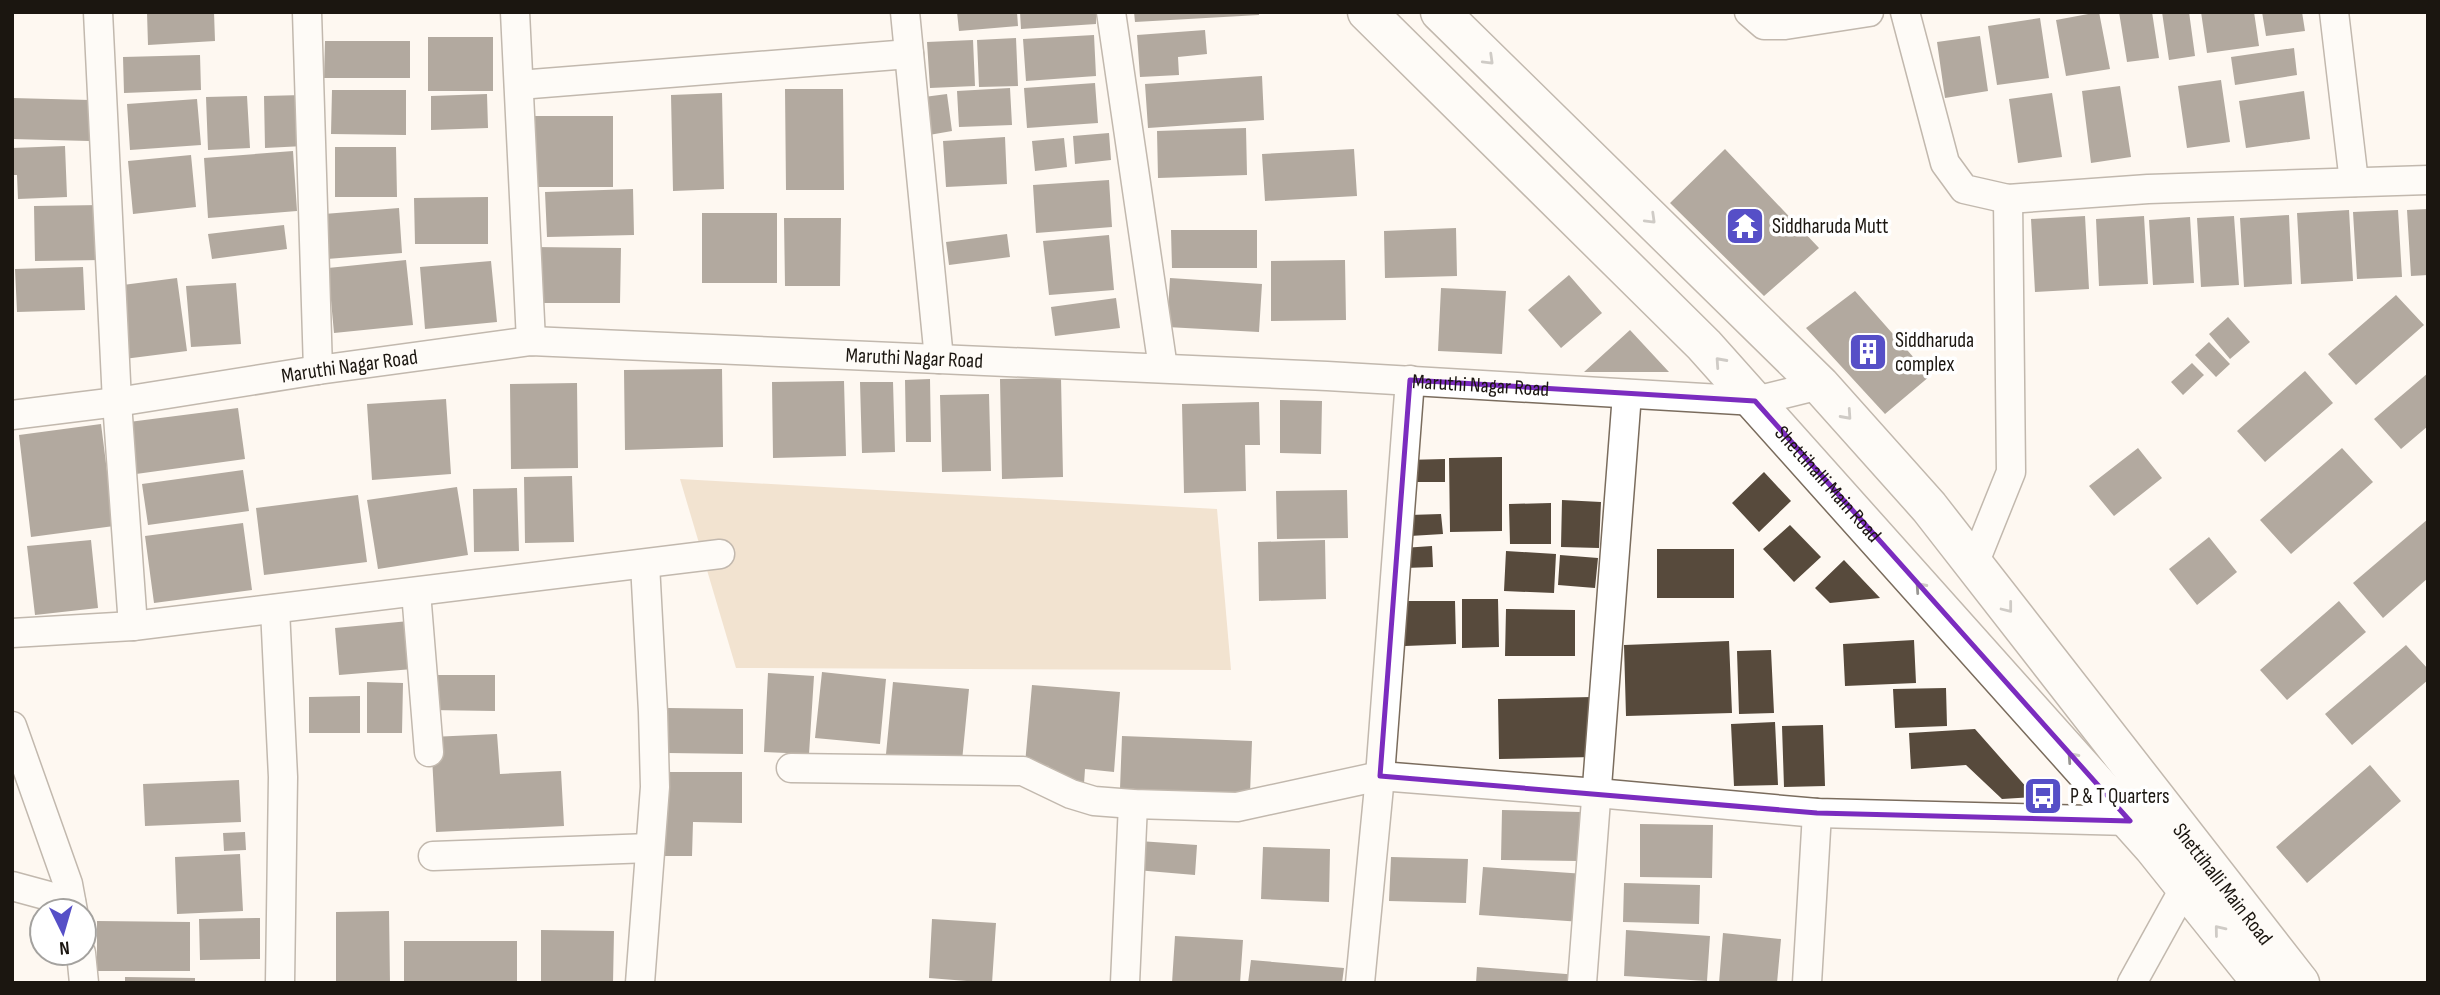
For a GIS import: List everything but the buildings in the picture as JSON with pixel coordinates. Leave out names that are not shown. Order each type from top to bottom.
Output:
[{"type":"main road","name":"Shettihalli Main Road","points":[[1367,12],[1704,345],[2130,821],[2262,983]]},
{"type":"main road","name":"Shettihalli Main Road","points":[[1440,12],[1820,385],[1929,507],[2300,983]]},
{"type":"street","points":[[98,12],[117,402],[133,626]]},
{"type":"street","points":[[307,12],[318,370]]},
{"type":"street","points":[[515,12],[531,341]]},
{"type":"street","points":[[905,12],[939,359]]},
{"type":"street","points":[[1111,12],[1163,368]]},
{"type":"street","points":[[1749,12],[1764,25],[1785,25],[1869,12]]},
{"type":"street","points":[[1905,12],[1945,163],[1964,189],[2008,199],[2148,189],[2428,180]]},
{"type":"street","points":[[2334,12],[2354,182]]},
{"type":"street","points":[[519,85],[909,54]]},
{"type":"street","points":[[1974,564],[2011,472],[2008,199]]},
{"type":"street","name":"Maruthi Nagar Road","points":[[12,415],[531,341],[1410,380],[1755,401],[1820,385]]},
{"type":"street","points":[[1360,983],[1380,776],[1410,380]]},
{"type":"street","points":[[1582,983],[1627,394]]},
{"type":"street","points":[[12,633],[133,626],[720,554]]},
{"type":"street","points":[[640,983],[655,774],[645,564]]},
{"type":"street","points":[[416,592],[429,752]]},
{"type":"street","points":[[275,609],[283,777],[280,983]]},
{"type":"street","points":[[12,726],[70,897]]},
{"type":"street","points":[[791,768],[1023,771],[1071,794],[1094,801],[1133,804],[1237,807],[1380,776],[1818,813],[2130,821],[2171,816]]},
{"type":"street","points":[[1125,983],[1133,804]]},
{"type":"street","points":[[1807,983],[1818,813]]},
{"type":"street","points":[[433,856],[650,848]]},
{"type":"street","points":[[12,886],[43,897]]},
{"type":"street","points":[[2132,983],[2185,887]]},
{"type":"highlighted area","points":[[1410,380],[1755,401],[2130,821],[1817,813],[1380,776]]},
{"type":"shaded area","points":[[680,479],[1217,509],[1231,670],[736,668]]},
{"type":"place","name":"Siddharuda Mutt","points":[[1745,226]]},
{"type":"place","name":"Siddharuda complex","points":[[1868,352]]},
{"type":"place","name":"P & T Quarters","points":[[2043,796]]}]
